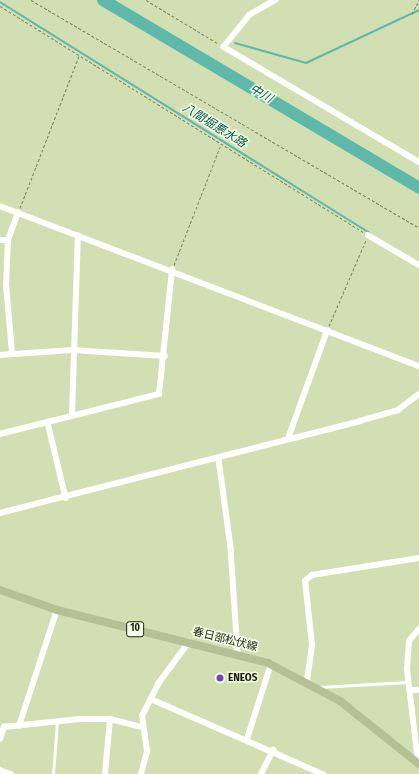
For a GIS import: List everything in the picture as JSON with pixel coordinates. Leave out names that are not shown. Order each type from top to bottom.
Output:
[{"type":"main road","name":"春日部松伏線","points":[[0,590],[58,610],[238,653],[271,664],[307,681],[364,718],[418,764]]},
{"type":"street","points":[[276,0],[250,15],[224,47],[419,162]]},
{"type":"street","points":[[0,206],[172,270],[419,366]]},
{"type":"street","points":[[12,353],[6,285],[8,240],[18,213]]},
{"type":"street","points":[[368,235],[419,265]]},
{"type":"street","points":[[72,414],[72,350],[78,236]]},
{"type":"street","points":[[0,240],[8,240]]},
{"type":"street","points":[[0,434],[48,423],[72,414],[158,394],[165,356],[172,270]]},
{"type":"street","points":[[289,436],[327,331]]},
{"type":"street","points":[[0,355],[72,350],[165,356]]},
{"type":"street","points":[[0,514],[219,459],[289,436],[398,410],[419,394]]},
{"type":"street","points":[[48,423],[66,498]]},
{"type":"street","points":[[219,459],[231,548],[238,653]]},
{"type":"street","points":[[307,681],[312,645],[305,581],[312,575],[419,558]]},
{"type":"street","points":[[19,726],[58,610]]},
{"type":"street","points":[[418,764],[411,690],[408,682],[409,641],[419,629]]},
{"type":"street","points":[[141,774],[148,751],[142,716],[152,699],[158,684],[189,642]]},
{"type":"street","points":[[247,739],[271,664]]},
{"type":"street","points":[[411,690],[419,690]]},
{"type":"street","points":[[152,699],[273,750],[323,774]]},
{"type":"street","points":[[0,739],[4,726],[19,726],[57,721],[110,719],[143,727]]},
{"type":"street","points":[[105,774],[110,719]]},
{"type":"street","points":[[261,774],[273,750]]},
{"type":"street","points":[[0,770],[11,774]]},
{"type":"lane","points":[[316,687],[408,682]]},
{"type":"lane","points":[[53,774],[57,721]]},
{"type":"path","points":[[32,0],[419,228]]},
{"type":"path","points":[[146,0],[224,47]]},
{"type":"path","points":[[412,14],[419,0]]},
{"type":"path","points":[[0,6],[220,146],[368,235],[327,331]]},
{"type":"path","points":[[18,213],[80,56]]},
{"type":"path","points":[[172,270],[220,146]]},
{"type":"waterway","name":"中川","points":[[103,0],[419,188]]},
{"type":"waterway","name":"八間堀悪水路","points":[[0,2],[369,233]]},
{"type":"waterway","points":[[235,43],[306,63],[419,10]]},
{"type":"place","name":"ENEOS","points":[[220,678]]}]
